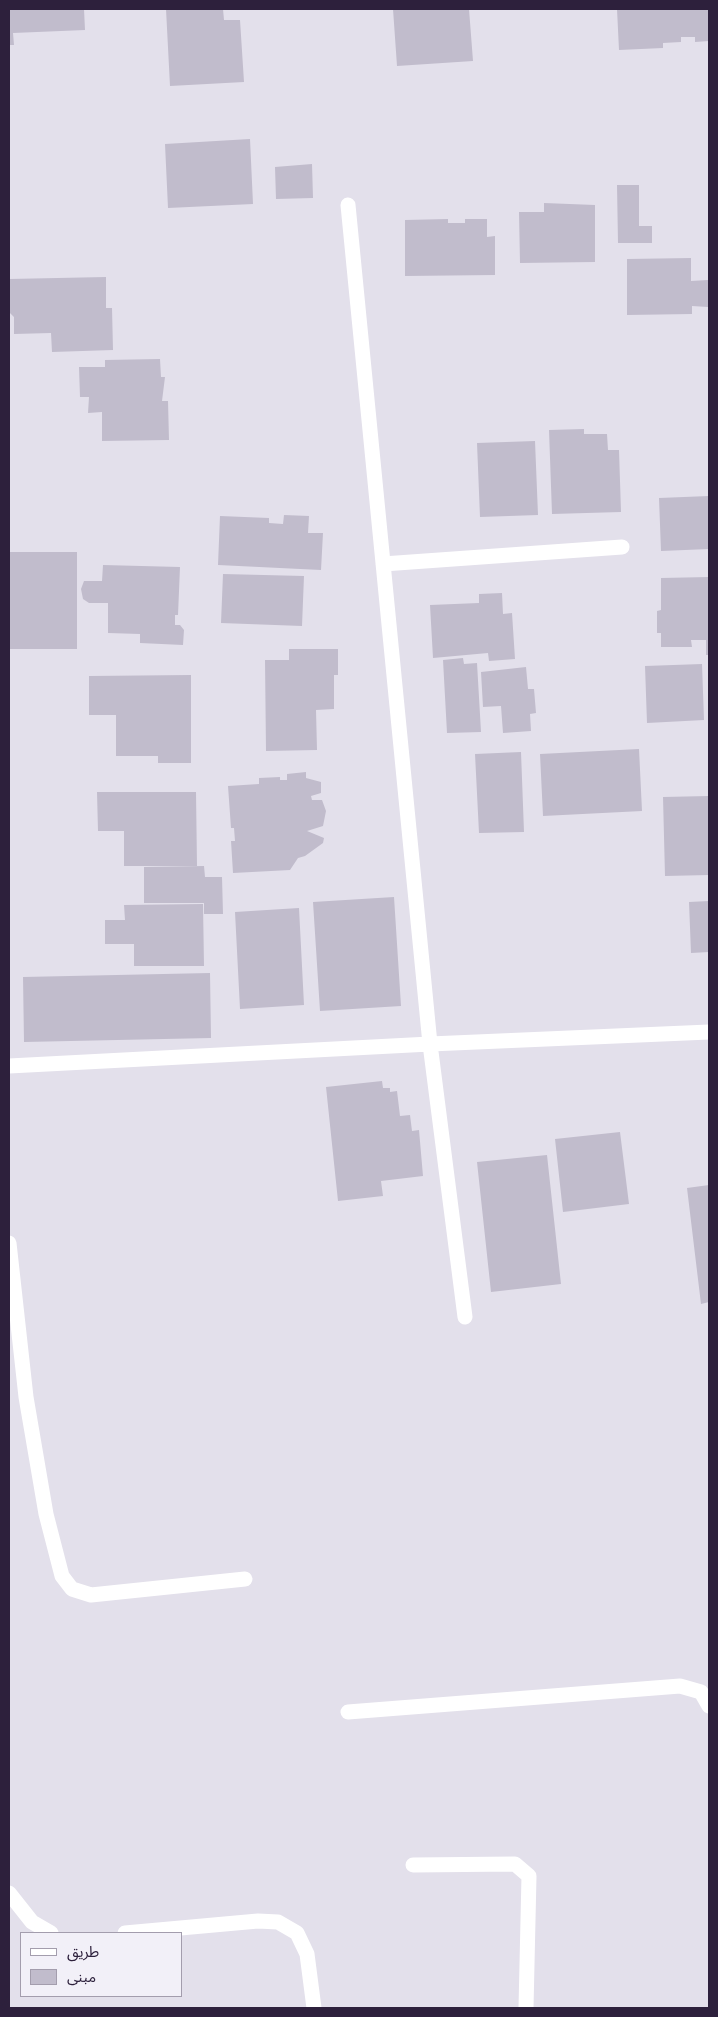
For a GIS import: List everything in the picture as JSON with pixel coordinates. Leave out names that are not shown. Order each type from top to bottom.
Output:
[{"type":"street","points":[[348,205],[430,1044],[465,1317]]},
{"type":"street","points":[[383,564],[622,547]]},
{"type":"street","points":[[9,1066],[430,1044],[709,1032]]},
{"type":"street","points":[[9,1243],[26,1397],[46,1514],[62,1576],[72,1589],[91,1595],[245,1579]]},
{"type":"street","points":[[348,1712],[680,1686],[701,1692],[709,1706]]},
{"type":"street","points":[[413,1865],[515,1864],[529,1876],[526,2008]]},
{"type":"street","points":[[9,1893],[32,1922],[49,1932]]},
{"type":"street","points":[[136,1932],[258,1921],[278,1922],[297,1933],[307,1954],[314,2008]]},
{"type":"building","points":[[9,9],[84,9],[85,30],[13,33],[14,45],[9,45]]},
{"type":"building","points":[[166,9],[223,9],[224,20],[240,20],[244,82],[170,86]]},
{"type":"building","points":[[393,9],[469,9],[473,61],[397,66]]},
{"type":"building","points":[[617,9],[709,9],[709,41],[695,42],[695,37],[681,37],[681,42],[663,43],[663,48],[619,50]]},
{"type":"building","points":[[250,139],[253,204],[168,208],[165,144]]},
{"type":"building","points":[[312,164],[313,198],[276,199],[275,167]]},
{"type":"building","points":[[617,185],[639,185],[639,226],[652,226],[652,243],[618,243]]},
{"type":"building","points":[[544,203],[595,205],[595,262],[520,263],[519,212],[544,212]]},
{"type":"building","points":[[448,219],[448,223],[465,223],[465,219],[487,219],[487,237],[495,236],[495,275],[405,276],[405,220]]},
{"type":"building","points":[[691,258],[691,281],[708,280],[708,307],[692,306],[692,314],[627,315],[627,259]]},
{"type":"building","points":[[106,277],[106,308],[112,308],[113,350],[52,352],[51,333],[14,334],[14,317],[9,312],[9,279]]},
{"type":"building","points":[[160,359],[161,377],[165,377],[162,401],[168,401],[169,440],[102,441],[102,412],[88,413],[89,397],[80,397],[79,367],[105,367],[105,360]]},
{"type":"building","points":[[584,429],[584,434],[607,434],[608,450],[619,450],[621,512],[552,514],[549,430]]},
{"type":"building","points":[[535,441],[538,515],[480,517],[477,443]]},
{"type":"building","points":[[709,496],[709,549],[661,551],[659,498]]},
{"type":"building","points":[[284,515],[309,516],[308,533],[323,533],[321,570],[218,565],[220,516],[269,518],[269,523],[283,524]]},
{"type":"building","points":[[9,552],[77,552],[77,649],[9,649]]},
{"type":"building","points":[[103,565],[180,567],[178,615],[175,615],[175,625],[180,625],[184,630],[183,645],[140,643],[140,634],[108,633],[108,603],[89,603],[83,599],[81,589],[84,581],[102,581]]},
{"type":"building","points":[[223,574],[304,576],[302,626],[221,623]]},
{"type":"building","points":[[709,577],[709,655],[706,655],[706,640],[691,640],[692,647],[661,647],[661,633],[657,633],[657,611],[661,610],[661,578]]},
{"type":"building","points":[[502,593],[503,614],[512,613],[515,659],[489,661],[488,653],[433,658],[430,605],[479,603],[479,594]]},
{"type":"building","points":[[289,649],[338,649],[338,675],[334,675],[334,709],[316,710],[317,750],[266,751],[265,660],[289,660]]},
{"type":"building","points":[[463,658],[464,664],[477,663],[481,732],[447,733],[443,660]]},
{"type":"building","points":[[702,664],[704,720],[647,723],[645,666]]},
{"type":"building","points":[[526,667],[528,689],[534,689],[536,713],[530,714],[531,731],[503,733],[501,706],[483,707],[481,672]]},
{"type":"building","points":[[191,675],[191,763],[158,763],[158,756],[116,756],[116,715],[89,715],[89,676]]},
{"type":"building","points":[[639,749],[642,811],[543,816],[540,754]]},
{"type":"building","points":[[521,752],[524,832],[479,833],[475,754]]},
{"type":"building","points":[[306,772],[306,778],[321,782],[321,793],[311,796],[312,800],[322,800],[326,811],[323,826],[307,831],[324,838],[323,843],[305,856],[298,858],[290,870],[233,873],[231,841],[235,841],[234,828],[231,828],[228,786],[259,784],[259,778],[280,777],[280,780],[287,780],[287,774]]},
{"type":"building","points":[[97,792],[196,792],[197,866],[124,866],[124,831],[98,831]]},
{"type":"building","points":[[709,796],[709,875],[665,876],[663,797]]},
{"type":"building","points":[[204,866],[205,877],[222,877],[223,914],[204,914],[204,903],[144,903],[144,867]]},
{"type":"building","points":[[394,897],[401,1006],[320,1011],[313,902]]},
{"type":"building","points":[[709,901],[709,952],[691,953],[689,902]]},
{"type":"building","points":[[203,904],[204,966],[134,966],[134,944],[105,944],[105,920],[125,920],[124,905]]},
{"type":"building","points":[[299,908],[304,1005],[240,1009],[235,912]]},
{"type":"building","points":[[210,973],[211,1038],[24,1042],[23,977]]},
{"type":"building","points":[[382,1081],[383,1088],[390,1088],[390,1092],[397,1091],[400,1116],[410,1115],[412,1131],[419,1130],[423,1176],[381,1181],[383,1196],[338,1201],[326,1087]]},
{"type":"building","points":[[620,1132],[629,1204],[563,1212],[555,1139]]},
{"type":"building","points":[[547,1155],[561,1284],[491,1292],[477,1162]]},
{"type":"building","points":[[709,1185],[709,1302],[701,1304],[687,1188]]}]
